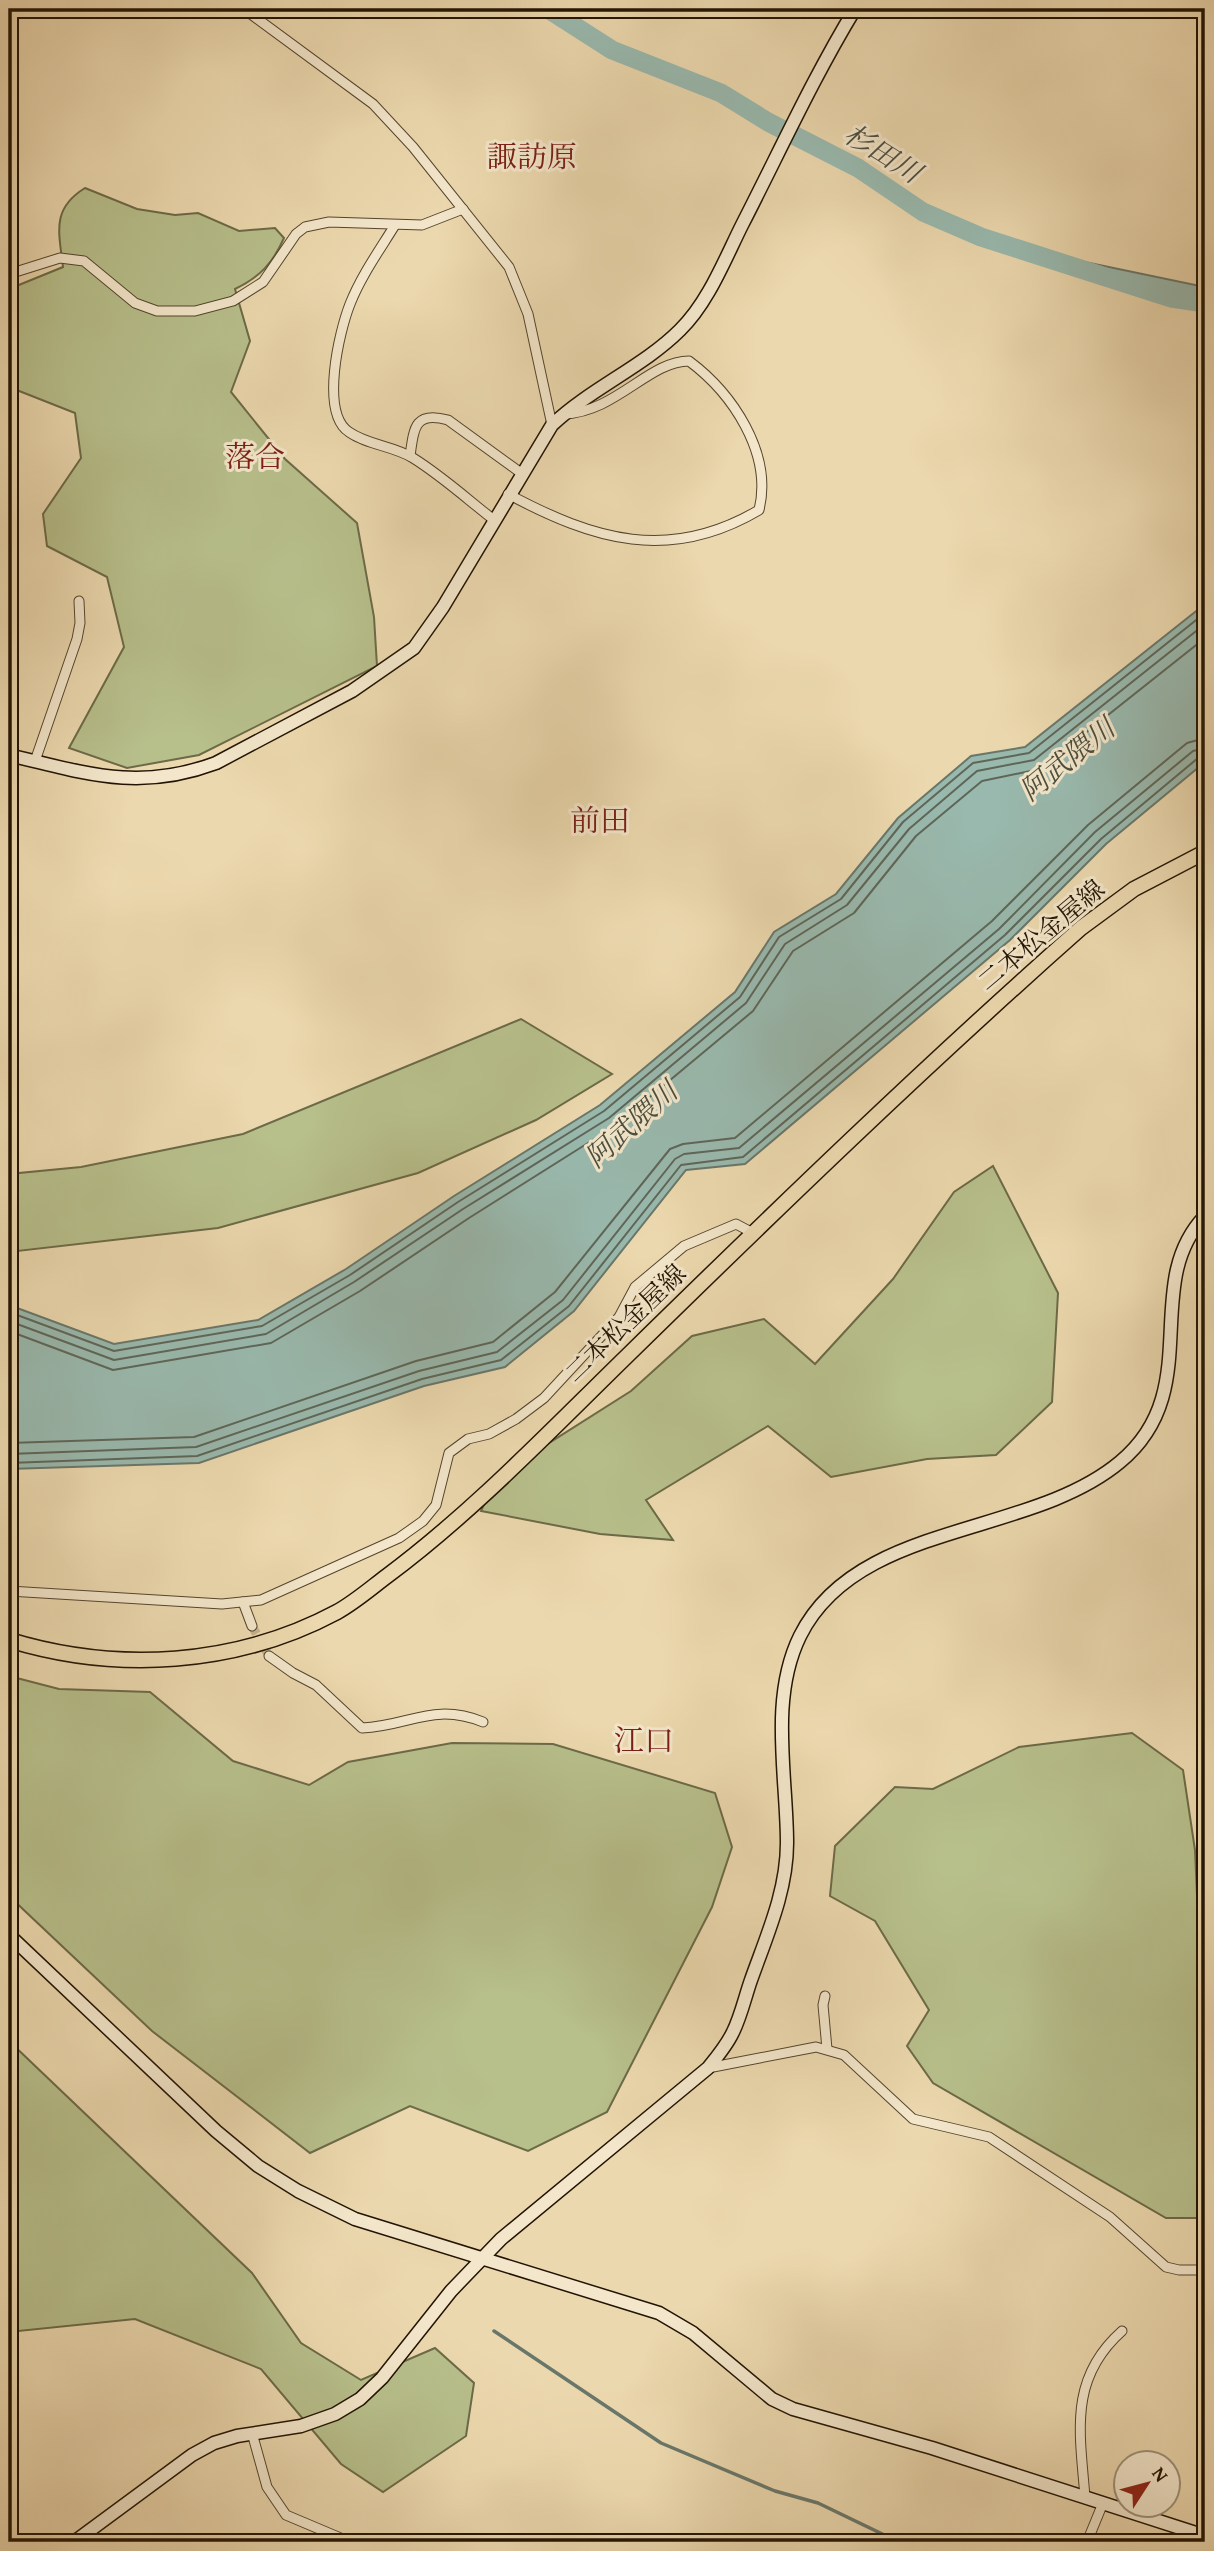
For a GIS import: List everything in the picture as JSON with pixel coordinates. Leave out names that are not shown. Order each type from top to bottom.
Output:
[{"type":"main road","name":"二本松金屋線","points":[[9,1640],[40,1649],[115,1661],[171,1659],[253,1648],[339,1611],[429,1545],[753,1233],[1081,928],[1134,889],[1205,852]]},
{"type":"street","points":[[244,9],[373,104],[413,147],[509,267],[528,314],[552,425]]},
{"type":"street","points":[[9,755],[98,775],[145,780],[164,778],[216,763],[352,691],[414,648],[443,607],[508,494],[552,425],[681,330],[705,295],[855,9]]},
{"type":"street","points":[[9,274],[60,258],[84,261],[135,303],[157,311],[195,311],[233,301],[263,282],[296,234],[305,227],[329,222],[422,225],[463,209]]},
{"type":"street","points":[[395,225],[366,271],[350,305],[340,341],[334,407],[339,422],[348,432],[410,456],[494,520]]},
{"type":"street","points":[[508,494],[555,519],[613,538],[690,538],[715,531],[759,510],[762,481],[755,448],[735,408],[706,374],[689,361],[668,366],[590,411],[564,414]]},
{"type":"street","points":[[410,456],[416,424],[423,418],[434,416],[449,420],[521,473]]},
{"type":"street","points":[[35,761],[77,639],[80,622],[79,601]]},
{"type":"street","points":[[74,2542],[192,2455],[214,2442],[301,2426],[335,2414],[360,2399],[382,2378],[450,2291],[482,2258],[708,2068],[733,2032],[782,1886],[787,1843],[784,1693],[792,1655],[811,1617],[828,1597],[868,1567],[1082,1488],[1123,1460],[1153,1419],[1161,1400],[1172,1358],[1175,1266],[1192,1231],[1205,1216]]},
{"type":"street","points":[[9,1591],[222,1604],[243,1602],[277,1594],[413,1530],[436,1505],[449,1453],[468,1439],[489,1434],[516,1419],[544,1398],[619,1317],[635,1287],[660,1265],[684,1247],[736,1224],[753,1233]]},
{"type":"street","points":[[243,1602],[252,1626]]},
{"type":"street","points":[[269,1656],[316,1685],[362,1728],[440,1712],[464,1714],[483,1722]]},
{"type":"street","points":[[9,1935],[216,2131],[258,2166],[298,2191],[355,2219],[659,2313],[693,2333],[772,2399],[793,2409],[932,2448],[1205,2536]]},
{"type":"street","points":[[825,1996],[823,2005],[827,2049]]},
{"type":"street","points":[[708,2068],[816,2047],[844,2055],[913,2119],[989,2137],[1090,2203],[1166,2267],[1205,2270]]},
{"type":"street","points":[[1085,2497],[1079,2412],[1099,2354],[1122,2332]]},
{"type":"street","points":[[252,2434],[267,2487],[286,2515],[350,2542]]},
{"type":"street","points":[[1087,2542],[1104,2503]]},
{"type":"green space","points":[[85,188],[137,209],[175,215],[198,213],[239,231],[275,228],[284,238],[265,268],[235,289],[250,341],[231,392],[285,459],[357,523],[374,617],[377,666],[199,755],[127,768],[69,748],[124,647],[107,577],[47,546],[43,514],[81,458],[75,413],[9,387],[9,289],[63,267],[59,232],[62,213],[74,196]]},
{"type":"green space","points":[[521,1019],[612,1074],[536,1120],[418,1173],[218,1228],[9,1252],[9,1174],[81,1167],[243,1134]]},
{"type":"green space","points":[[993,1166],[1058,1293],[1052,1402],[996,1455],[927,1459],[831,1477],[768,1426],[646,1500],[673,1540],[600,1534],[481,1511],[497,1476],[631,1391],[692,1336],[764,1319],[815,1364],[893,1279],[954,1192]]},
{"type":"green space","points":[[9,1676],[59,1689],[150,1692],[233,1761],[309,1785],[348,1762],[452,1743],[553,1744],[715,1793],[732,1847],[712,1907],[607,2112],[528,2151],[410,2106],[310,2153],[152,2031],[9,1896]]},
{"type":"green space","points":[[1132,1733],[1183,1770],[1195,1850],[1202,2009],[1205,2011],[1205,2218],[1166,2218],[933,2083],[907,2046],[929,2010],[875,1921],[830,1896],[835,1846],[895,1787],[933,1789],[1019,1747]]},
{"type":"green space","points":[[9,2041],[252,2273],[301,2343],[361,2380],[435,2348],[474,2383],[466,2436],[383,2492],[341,2464],[261,2369],[135,2319],[9,2332]]},
{"type":"water","points":[[1013,247],[1205,287],[1205,304]]},
{"type":"water","name":"阿武隈川","points":[[1205,604],[1205,762],[1106,844],[1010,940],[745,1164],[686,1170],[574,1311],[505,1367],[424,1386],[199,1463],[9,1469],[9,1305],[114,1344],[258,1320],[346,1269],[454,1196],[600,1105],[735,992],[774,932],[836,894],[898,818],[971,756],[1025,747]]},
{"type":"waterway","name":"杉田川","points":[[548,9],[612,50],[721,93],[768,122],[858,168],[923,212],[981,237],[1171,298],[1205,303]]},
{"type":"waterway","points":[[494,2331],[661,2443],[775,2491],[818,2503],[899,2542]]},
{"type":"tunnel","points":[[252,1626],[269,1656]]},
{"type":"district","name":"諏訪原","points":[[532,157]]},
{"type":"district","name":"落合","points":[[255,457]]},
{"type":"district","name":"前田","points":[[600,821]]},
{"type":"district","name":"江口","points":[[644,1741]]}]
